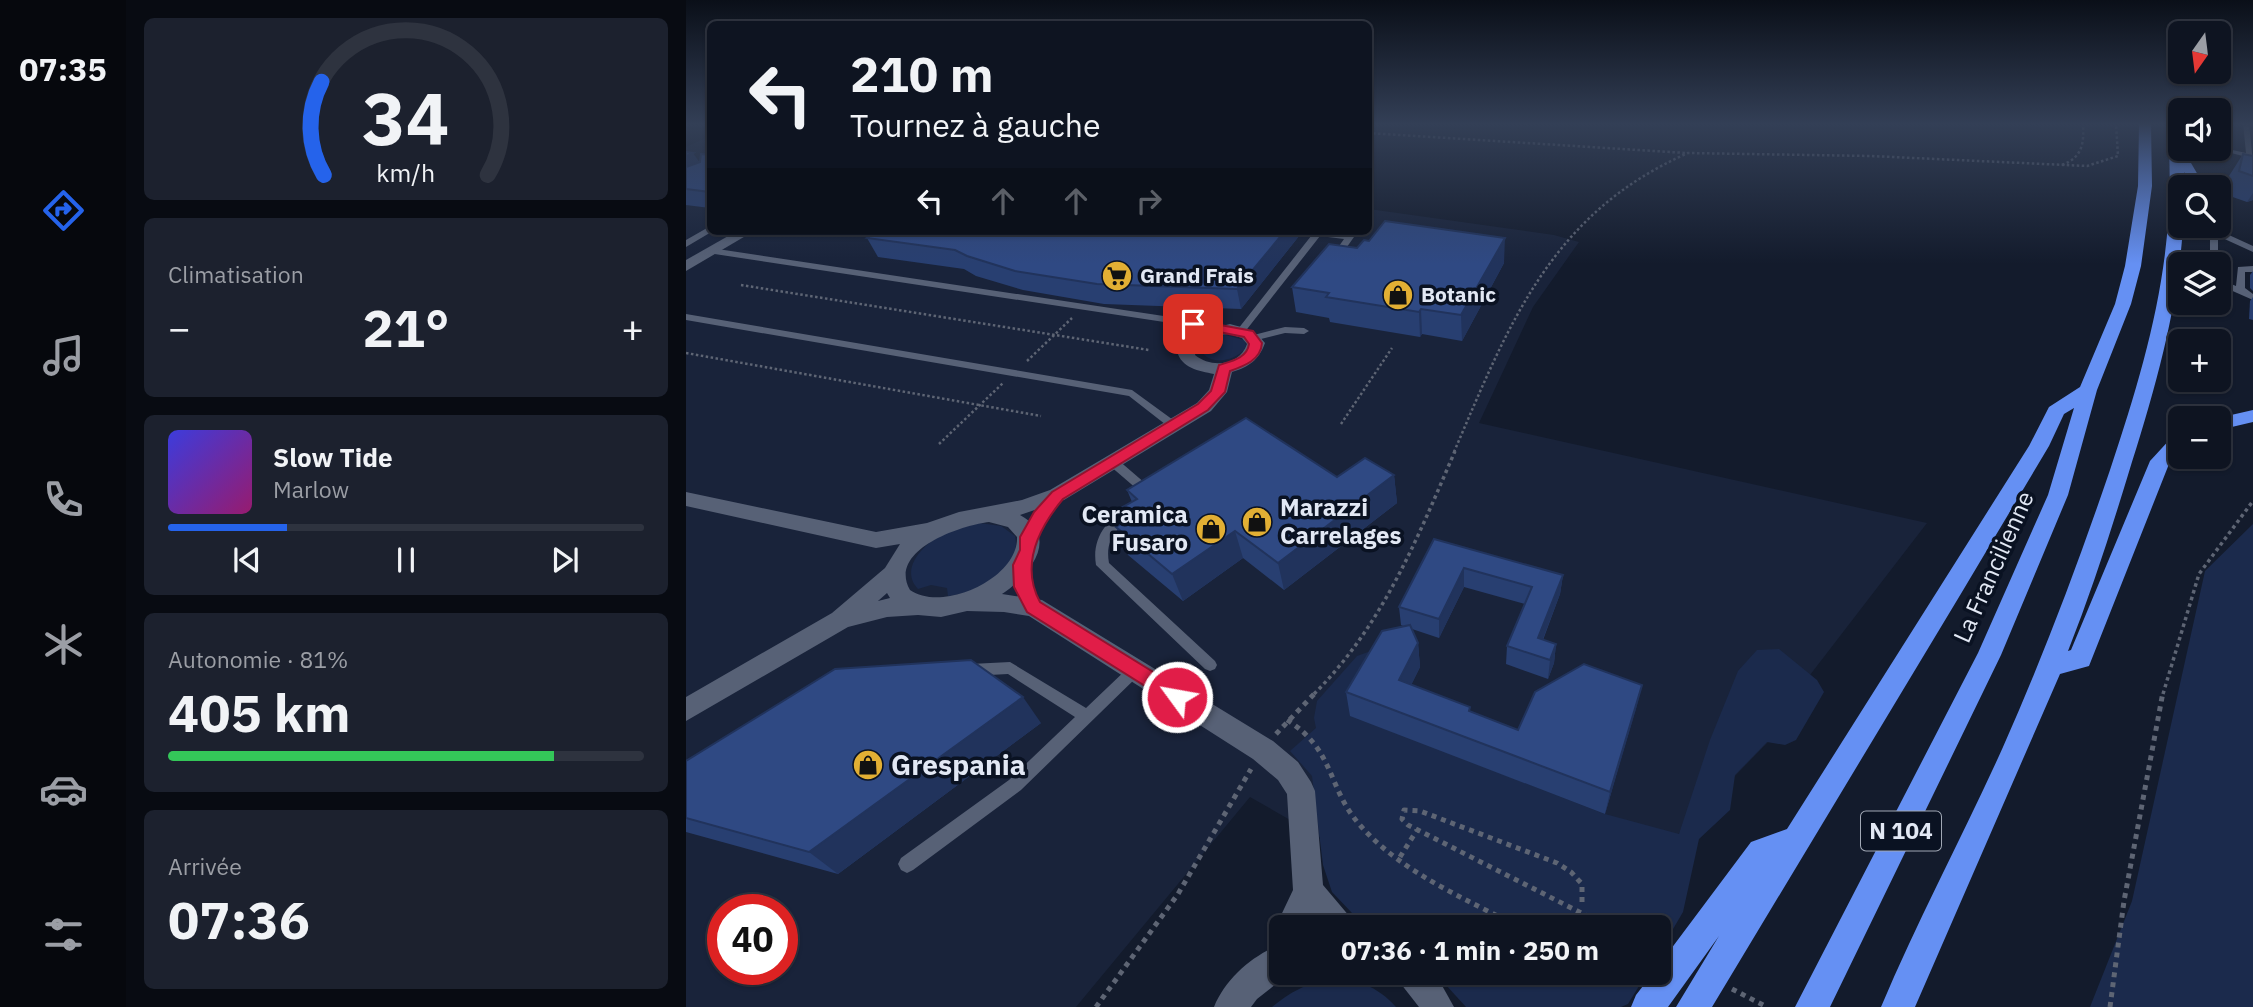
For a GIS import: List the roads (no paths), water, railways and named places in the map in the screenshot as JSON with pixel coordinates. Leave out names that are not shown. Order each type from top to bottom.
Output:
[{"type":"highway","name":"La Francilienne","points":[[1812,1007],[1989,655],[2059,495],[2088,390],[2123,304],[2133,266],[2145,170]]},
{"type":"highway","name":"N 104","points":[[1898,1007],[2051,665],[2107,511],[2154,362],[2171,275],[2177,170]]},
{"type":"highway","points":[[1693,1007],[1997,516],[2039,446],[2056,411],[2088,390]]},
{"type":"highway","points":[[2231,422],[2253,416]]},
{"type":"highway","points":[[2051,665],[2080,659],[2160,461],[2168,453]]},
{"type":"highway","points":[[1648,1007],[1761,852],[1795,841]]},
{"type":"street","points":[[686,266],[740,235]]},
{"type":"street","points":[[1218,330],[1241,333],[1255,349],[1244,361],[1224,368],[1200,367],[1192,363],[1186,351],[1197,338],[1218,330]]},
{"type":"street","points":[[686,499],[876,540],[931,531],[970,516],[1025,507],[1057,495],[1203,407],[1218,392],[1224,368]]},
{"type":"street","points":[[969,603],[1009,580],[1021,565],[1028,550],[1028,537],[1039,516],[1057,495]]},
{"type":"street","points":[[989,514],[1008,517],[1021,525],[1028,537]]},
{"type":"street","points":[[686,710],[841,620],[895,570],[904,553],[931,531]]},
{"type":"street","points":[[876,540],[895,570],[895,588],[903,599],[918,606]]},
{"type":"street","points":[[1021,565],[1023,587],[1034,607]]},
{"type":"street","points":[[841,620],[887,608],[950,607],[969,603],[1004,603],[1034,607],[1263,750],[1288,771],[1301,791],[1308,891],[1298,915]]},
{"type":"street","points":[[1308,891],[1328,915]]},
{"type":"street","points":[[1231,1007],[1245,987],[1269,967]]},
{"type":"street","points":[[1424,985],[1437,1007]]},
{"type":"lane","points":[[686,244],[707,232]]},
{"type":"lane","points":[[1241,333],[1317,235]]},
{"type":"lane","points":[[1334,259],[1350,237],[1338,235]]},
{"type":"lane","points":[[2231,238],[2253,249]]},
{"type":"lane","points":[[711,251],[1241,333],[1304,331]]},
{"type":"lane","points":[[2249,295],[2240,288],[2241,269],[2253,268]]},
{"type":"lane","points":[[2231,287],[2249,295]]},
{"type":"lane","points":[[686,317],[1132,393],[1174,425]]},
{"type":"lane","points":[[1113,462],[1160,494],[1113,524],[1103,537],[1099,551],[1102,565],[1210,665]]},
{"type":"lane","points":[[955,671],[1010,668],[1086,716]]},
{"type":"lane","points":[[907,864],[1015,785],[1134,671]]},
{"type":"place","name":"Grand Frais","points":[[1117,276]]},
{"type":"place","name":"Botanic","points":[[1398,295]]},
{"type":"place","name":"Marazzi Carrelages","points":[[1257,522]]},
{"type":"place","name":"Ceramica Fusaro","points":[[1211,529]]},
{"type":"place","name":"Grespania","points":[[868,765]]}]
